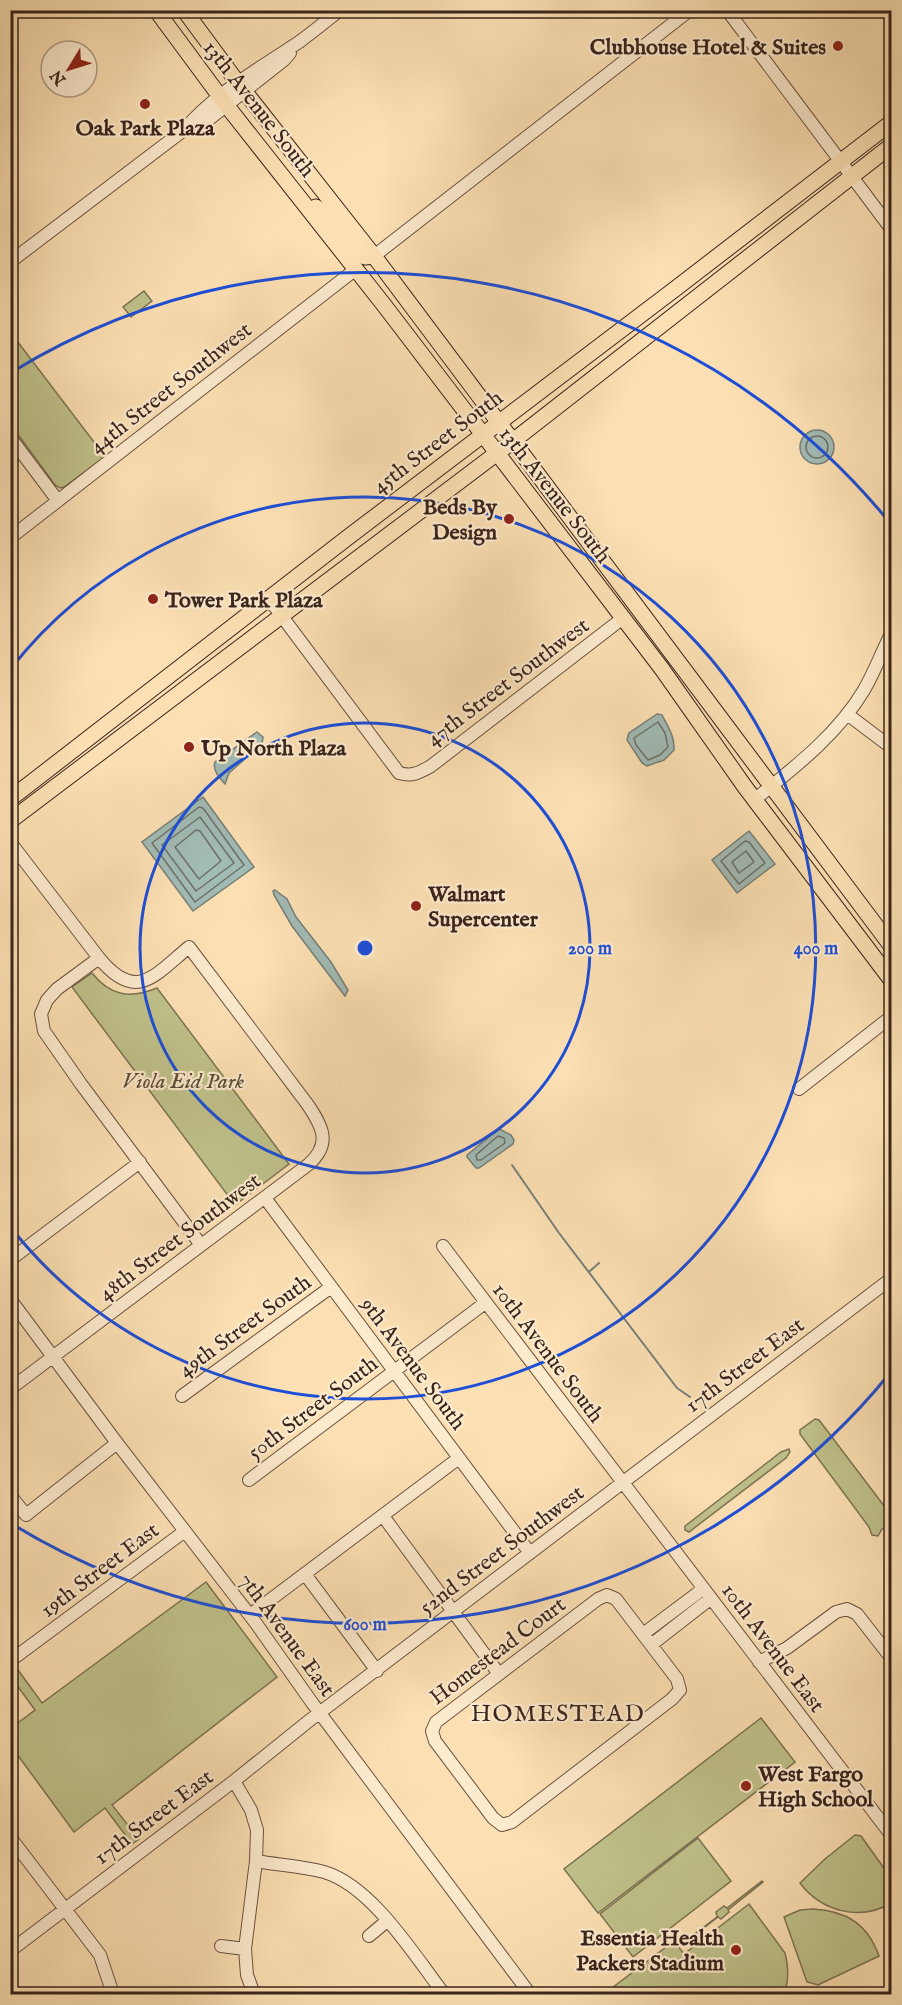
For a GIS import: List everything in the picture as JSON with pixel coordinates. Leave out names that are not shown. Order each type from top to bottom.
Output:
[{"type":"main road","name":"13th Avenue South","points":[[156,10],[223,101],[356,269],[662,669],[754,800],[891,981]]},
{"type":"main road","name":"13th Avenue South","points":[[183,10],[374,256],[891,947]]},
{"type":"main road","name":"45th Street South","points":[[10,799],[481,434],[735,243],[891,122]]},
{"type":"main road","name":"45th Street South","points":[[10,821],[513,441],[891,145]]},
{"type":"main road","points":[[293,188],[332,220],[359,254],[365,257],[374,256]]},
{"type":"main road","points":[[750,254],[746,244],[770,224],[782,206]]},
{"type":"main road","points":[[670,317],[667,312],[672,299],[729,254],[735,243]]},
{"type":"main road","points":[[356,269],[363,265],[372,269],[403,309],[435,338]]},
{"type":"main road","points":[[585,383],[612,355],[658,318],[660,307],[657,302]]},
{"type":"main road","points":[[361,556],[358,547],[366,534],[390,514],[423,480]]},
{"type":"main road","points":[[315,591],[320,581],[351,553],[352,546],[347,538]]},
{"type":"main road","points":[[623,618],[632,616],[638,621],[681,674],[693,684]]},
{"type":"main road","points":[[140,723],[138,714],[141,708],[191,666],[203,650]]},
{"type":"main road","points":[[66,779],[90,754],[124,728],[131,715],[129,708]]},
{"type":"main road","points":[[849,925],[879,948],[891,965]]},
{"type":"street","points":[[10,262],[184,130],[198,113],[223,101],[284,60],[298,42],[340,10]]},
{"type":"street","points":[[374,256],[690,10]]},
{"type":"street","points":[[727,10],[891,230]]},
{"type":"street","name":"44th Street Southwest","points":[[10,538],[356,269]]},
{"type":"street","points":[[10,437],[58,501]]},
{"type":"street","points":[[269,599],[282,616]]},
{"type":"street","name":"47th Street Southwest","points":[[282,616],[399,773],[407,775],[416,775],[431,766],[623,618]]},
{"type":"street","points":[[754,800],[822,742],[847,714],[865,688],[891,632]]},
{"type":"street","points":[[847,714],[891,748]]},
{"type":"street","points":[[10,842],[99,958],[57,989],[47,1000],[43,1006],[41,1022],[53,1045],[201,1245]]},
{"type":"street","name":"48th Street Southwest","points":[[10,1389],[315,1159],[323,1143],[320,1123],[189,947],[154,976],[143,981],[133,982],[120,979],[99,958]]},
{"type":"street","points":[[799,1089],[891,1016]]},
{"type":"street","points":[[10,1260],[140,1162]]},
{"type":"street","name":"9th Avenue South","points":[[265,1198],[530,1553]]},
{"type":"street","name":"10th Avenue South","points":[[443,1246],[621,1483]]},
{"type":"street","name":"17th Street East","points":[[621,1483],[891,1278]]},
{"type":"street","name":"49th Street South","points":[[182,1396],[331,1287]]},
{"type":"street","name":"7th Avenue East","points":[[10,1299],[117,1443],[250,1615],[530,1995]]},
{"type":"street","name":"50th Street South","points":[[249,1480],[485,1303]]},
{"type":"street","points":[[10,1495],[26,1515],[117,1443]]},
{"type":"street","points":[[250,1615],[459,1458]]},
{"type":"street","name":"52nd Street Southwest","points":[[320,1713],[621,1483]]},
{"type":"street","name":"10th Avenue East","points":[[621,1483],[891,1836]]},
{"type":"street","points":[[383,1516],[499,1674]]},
{"type":"street","name":"19th Street East","points":[[10,1661],[185,1531]]},
{"type":"street","points":[[305,1574],[377,1671]]},
{"type":"street","points":[[643,1634],[707,1594]]},
{"type":"street","points":[[651,1645],[707,1594]]},
{"type":"street","name":"Homestead Court","points":[[607,1595],[616,1599],[651,1645],[677,1679],[680,1690],[672,1699],[513,1822],[502,1825],[493,1818],[435,1741],[432,1731],[436,1722],[598,1599],[607,1595]]},
{"type":"street","points":[[759,1662],[787,1648],[842,1609],[857,1614],[891,1659]]},
{"type":"street","name":"17th Street East","points":[[10,1951],[320,1713]]},
{"type":"street","points":[[234,1780],[251,1810],[256,1830],[256,1862],[245,1949],[248,1975],[254,1995]]},
{"type":"street","points":[[10,1837],[100,1955],[112,1995]]},
{"type":"street","points":[[256,1862],[324,1872],[347,1882],[369,1898],[444,1995]]},
{"type":"street","points":[[369,1936],[387,1921]]},
{"type":"street","points":[[221,1946],[245,1949]]},
{"type":"green space","points":[[144,291],[152,301],[131,317],[123,307]]},
{"type":"green space","points":[[11,333],[100,450],[104,452],[105,457],[64,487],[60,488],[55,485],[11,425]]},
{"type":"green space","name":"Viola Eid Park","points":[[92,973],[106,987],[121,993],[138,994],[157,988],[289,1164],[235,1205],[72,987]]},
{"type":"green space","points":[[815,1419],[819,1420],[891,1515],[891,1523],[882,1529],[878,1536],[872,1535],[869,1527],[800,1434],[800,1430]]},
{"type":"green space","points":[[789,1449],[790,1452],[786,1458],[689,1532],[685,1530],[685,1526],[781,1452]]},
{"type":"green space","points":[[206,1582],[277,1677],[112,1805],[139,1839],[132,1844],[105,1808],[74,1832],[11,1746],[11,1728],[35,1710],[11,1677],[18,1670],[42,1703]]},
{"type":"green space","points":[[761,1718],[795,1762],[598,1913],[564,1869]]},
{"type":"green space","points":[[855,1835],[861,1836],[891,1878],[891,1903],[867,1912],[842,1911],[830,1907],[809,1893],[800,1883]]},
{"type":"green space","points":[[698,1838],[731,1881],[633,1957],[600,1914]]},
{"type":"green space","points":[[762,1881],[728,1910],[729,1912],[721,1919],[718,1917],[682,1943],[717,1917],[716,1912],[724,1906],[727,1908]]},
{"type":"green space","name":"Essentia Health Packers Stadium","points":[[749,1904],[785,1953],[788,1974],[784,1994],[604,1994],[674,1941],[684,1954]]},
{"type":"green space","points":[[813,1909],[836,1913],[854,1921],[868,1935],[879,1956],[818,1985],[807,1982],[784,1917],[800,1910]]},
{"type":"water","points":[[817,430],[829,435],[834,447],[829,459],[817,464],[805,459],[800,447],[805,435]]},
{"type":"water","points":[[657,714],[662,715],[669,728],[674,750],[664,760],[647,766],[642,763],[627,740],[629,733]]},
{"type":"water","points":[[257,732],[263,737],[262,744],[229,773],[225,784],[216,771],[215,762]]},
{"type":"water","points":[[203,797],[254,867],[193,911],[142,842]]},
{"type":"water","points":[[749,831],[775,864],[737,893],[712,860]]},
{"type":"water","points":[[275,890],[287,899],[296,917],[331,962],[348,990],[345,996],[292,926],[274,895]]},
{"type":"water","points":[[499,1129],[511,1135],[514,1140],[513,1144],[476,1168],[467,1155]]},
{"type":"waterway","points":[[512,1165],[559,1233],[677,1388],[690,1397]]},
{"type":"waterway","points":[[590,1271],[599,1263]]},
{"type":"place","name":"Clubhouse Hotel & Suites","points":[[838,46]]},
{"type":"place","name":"Oak Park Plaza","points":[[145,104]]},
{"type":"place","name":"Beds By Design","points":[[509,519]]},
{"type":"place","name":"Tower Park Plaza","points":[[153,599]]},
{"type":"place","name":"Up North Plaza","points":[[189,747]]},
{"type":"place","name":"Walmart Supercenter","points":[[416,906]]},
{"type":"place","name":"West Fargo High School","points":[[746,1786]]},
{"type":"place","name":"Essentia Health Packers Stadium","points":[[736,1950]]},
{"type":"district","name":"HOMESTEAD","points":[[558,1713]]}]
